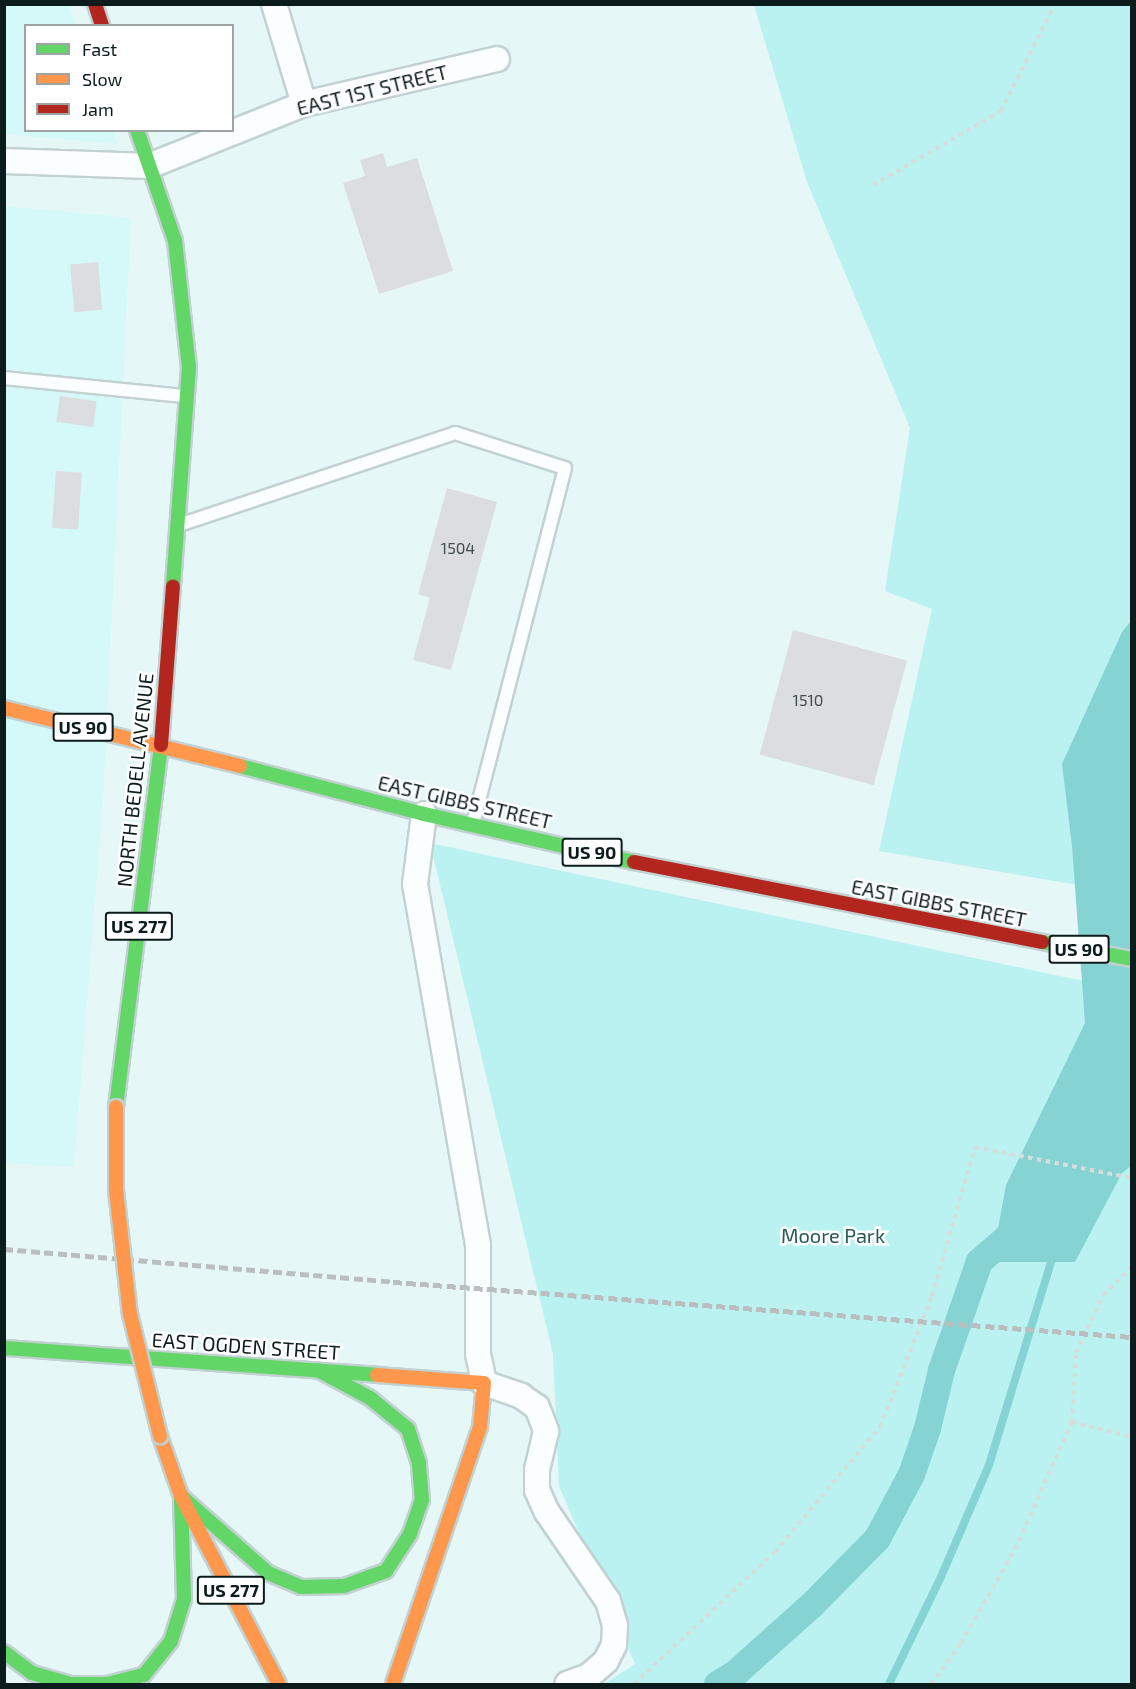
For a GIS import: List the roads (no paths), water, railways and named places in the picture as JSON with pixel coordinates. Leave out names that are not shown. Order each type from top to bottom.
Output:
[{"type":"main road","points":[[95,4],[101,24]]},
{"type":"main road","name":"NORTH BEDELL AVENUE","points":[[138,132],[175,241],[189,367],[161,745],[116,1107],[116,1190],[130,1314],[160,1436],[181,1496]]},
{"type":"main road","name":"EAST GIBBS STREET","points":[[4,708],[161,745],[424,814],[758,888],[1131,959]]},
{"type":"main road","name":"EAST OGDEN STREET","points":[[4,1348],[484,1383]]},
{"type":"main road","points":[[181,1496],[268,1573],[301,1587],[344,1586],[386,1570],[410,1534],[422,1500],[419,1463],[408,1429],[370,1398],[318,1370]]},
{"type":"main road","points":[[393,1684],[480,1427],[484,1383]]},
{"type":"main road","points":[[4,1652],[32,1673],[69,1684],[107,1684],[144,1675],[171,1641],[184,1599],[181,1496]]},
{"type":"main road","name":"US 277","points":[[181,1496],[279,1684]]},
{"type":"street","points":[[274,4],[304,104]]},
{"type":"street","name":"EAST 1ST STREET","points":[[4,161],[149,166],[304,104],[497,59]]},
{"type":"street","points":[[424,814],[415,884],[478,1245],[478,1354],[484,1383],[521,1396],[537,1407],[546,1431],[537,1470],[537,1490],[547,1512],[608,1601],[615,1625],[614,1645],[606,1661],[589,1676],[567,1684]]},
{"type":"lane","points":[[4,378],[188,396]]},
{"type":"lane","points":[[177,525],[455,433],[565,468],[473,824]]},
{"type":"waterway","points":[[717,1684],[736,1672],[811,1605],[877,1538],[911,1474],[927,1428],[941,1370],[979,1261],[1023,1223]]},
{"type":"waterway","points":[[889,1684],[941,1577],[989,1465],[1054,1253]]},
{"type":"railway","points":[[4,1249],[393,1282],[1132,1337]]},
{"type":"park label","name":"Moore Park","points":[[833,1235]]}]
